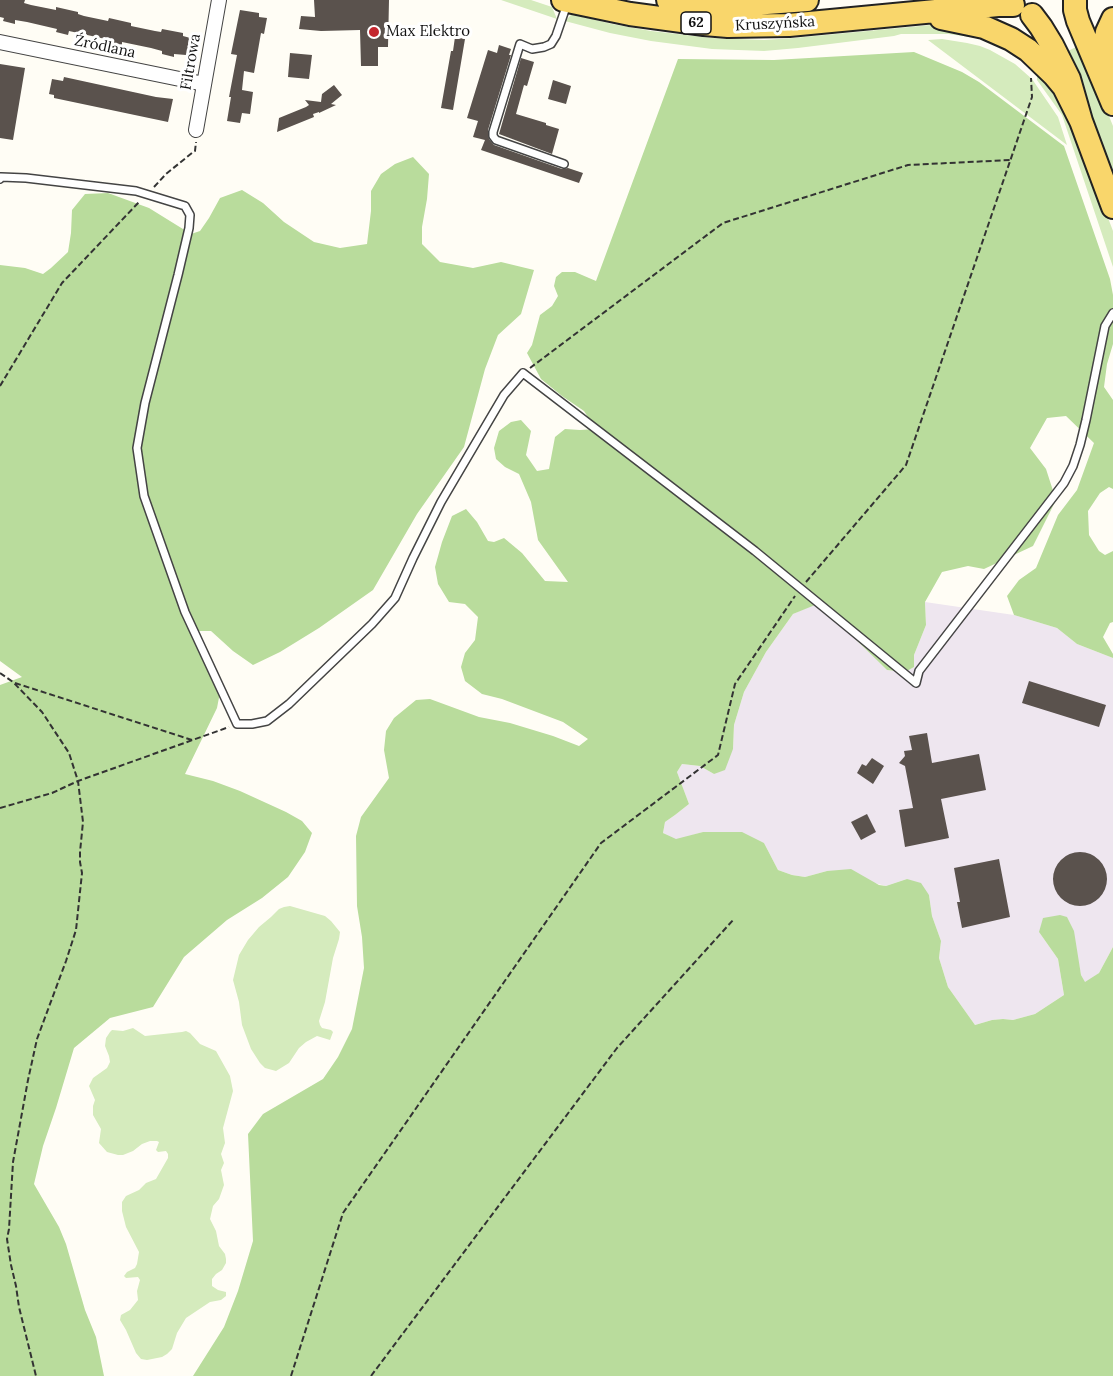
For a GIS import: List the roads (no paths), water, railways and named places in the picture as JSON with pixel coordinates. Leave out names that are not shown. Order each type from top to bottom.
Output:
[{"type":"main road","name":"Kruszyńska","points":[[668,0],[753,4],[807,0]]},
{"type":"main road","name":"Kruszyńska","points":[[565,1],[630,14],[728,26],[789,25],[988,6],[1018,7],[1043,19],[1054,19],[1066,16],[1075,5]]},
{"type":"main road","points":[[1075,5],[1078,21],[1113,104]]},
{"type":"main road","points":[[1018,7],[1044,32],[1065,70],[1082,121]]},
{"type":"main road","name":"62","points":[[916,13],[984,27],[1020,44],[1036,56],[1064,87],[1082,121],[1113,207]]},
{"type":"main road","points":[[1113,19],[1107,32],[1106,42],[1113,73]]},
{"type":"street","name":"Filtrowa","points":[[196,130],[219,0]]},
{"type":"street","name":"Źródlana","points":[[0,42],[204,84]]},
{"type":"lane","points":[[564,164],[496,140],[493,132],[520,44],[532,49],[551,44],[556,36],[565,1]]},
{"type":"lane","points":[[0,179],[1,177],[26,178],[147,193],[185,206],[190,215],[187,237],[145,403],[137,448],[144,496],[185,612],[237,724],[267,721],[282,710],[372,624],[395,598],[412,558],[441,502],[504,395],[523,373],[745,544],[916,683],[918,671],[1064,483],[1080,445],[1105,326],[1113,313]]},
{"type":"place","name":"Max Elektro","points":[[374,32]]}]
